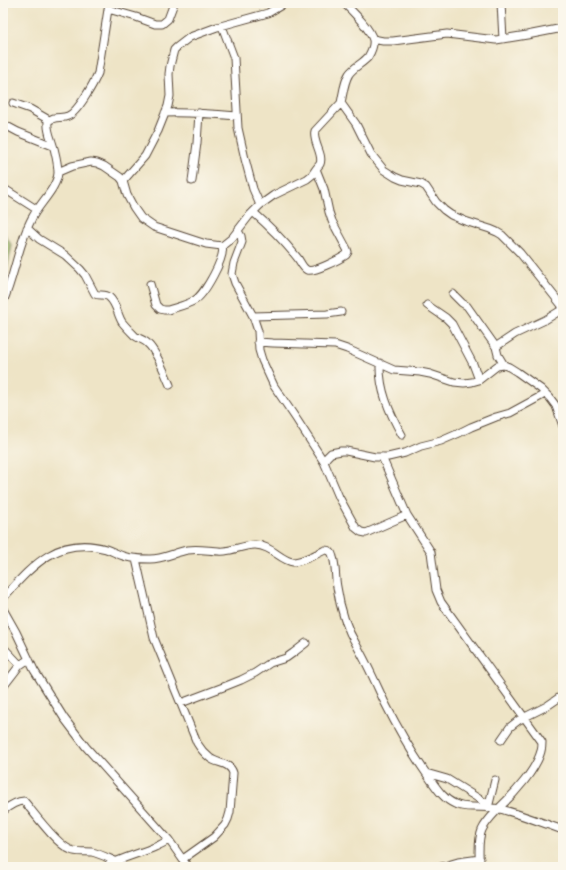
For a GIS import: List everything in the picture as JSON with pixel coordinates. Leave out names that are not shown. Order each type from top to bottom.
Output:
[{"type":"street","points":[[3,302],[27,228],[36,209],[53,185],[58,172],[47,124],[51,118],[68,116],[72,114],[95,81],[98,73],[109,6],[155,24],[162,24],[168,19],[174,3]]},
{"type":"street","points":[[123,182],[145,156],[158,131],[165,113],[170,96],[170,70],[174,50],[190,37],[268,13],[286,3]]},
{"type":"street","points":[[58,172],[72,166],[91,162],[104,166],[120,177],[127,195],[141,218],[154,226],[206,244],[222,246],[232,238],[243,223],[260,205],[274,195],[307,179],[320,164],[321,158],[314,139],[315,131],[341,104],[346,79],[351,71],[367,58],[373,48],[373,39],[356,14],[344,3]]},
{"type":"street","points":[[502,3],[503,39]]},
{"type":"street","points":[[222,26],[234,58],[238,128],[244,159],[253,189],[260,205]]},
{"type":"street","points":[[373,39],[393,41],[447,34],[496,40],[563,28]]},
{"type":"street","points":[[13,103],[30,109],[49,120]]},
{"type":"street","points":[[341,104],[356,124],[374,159],[384,170],[395,178],[421,184],[426,187],[436,202],[451,215],[490,229],[502,235],[520,252],[563,308],[545,320],[515,334],[498,344],[496,347]]},
{"type":"street","points":[[165,113],[181,112],[237,116]]},
{"type":"street","points":[[192,181],[199,113]]},
{"type":"street","points":[[3,124],[18,132],[53,146]]},
{"type":"street","points":[[253,212],[297,256],[308,271],[329,265],[346,255],[348,252],[347,249],[332,221],[324,189],[316,169]]},
{"type":"street","points":[[3,188],[36,209]]},
{"type":"street","points":[[27,228],[39,239],[65,255],[80,269],[85,275],[94,294],[105,295],[111,299],[116,306],[118,314],[124,324],[135,335],[149,344],[155,352],[170,385]]},
{"type":"street","points":[[238,231],[242,236],[242,242],[234,263],[232,274],[235,283],[253,316],[258,331],[259,350],[262,360],[274,386],[324,462],[339,497],[356,528],[361,532],[370,532],[407,515]]},
{"type":"street","points":[[150,284],[156,305],[160,310],[168,310],[194,301],[203,293],[217,269],[222,256],[222,246]]},
{"type":"street","points":[[453,294],[467,306],[496,347],[498,355],[504,365]]},
{"type":"street","points":[[427,305],[452,324],[473,364],[479,380]]},
{"type":"street","points":[[253,316],[327,314],[342,312]]},
{"type":"street","points":[[258,342],[335,345],[394,370],[420,372],[454,382],[464,383],[479,380],[498,366],[504,365],[517,372],[545,394],[556,406],[563,426]]},
{"type":"street","points":[[380,363],[380,384],[384,397],[402,435]]},
{"type":"street","points":[[324,462],[331,453],[341,451],[375,457],[388,457],[405,453],[496,417],[510,413],[545,394]]},
{"type":"street","points":[[382,457],[407,515],[431,552],[436,590],[441,602],[542,742],[541,751],[534,767],[524,782],[482,829],[479,843],[480,863],[458,862],[441,867]]},
{"type":"street","points":[[3,598],[37,563],[61,549],[70,547],[93,546],[136,559],[160,558],[189,550],[200,549],[227,551],[243,546],[255,545],[269,548],[294,562],[328,550],[334,558],[341,608],[350,635],[375,680],[402,736],[438,791],[451,802],[463,807],[489,806]]},
{"type":"street","points":[[136,559],[154,638],[199,746],[209,758],[229,766],[233,773],[230,812],[225,825],[214,837],[183,859]]},
{"type":"street","points":[[4,615],[16,632],[48,694],[64,718],[86,747],[169,840],[188,867]]},
{"type":"street","points":[[181,703],[241,680],[270,663],[286,658],[306,643]]},
{"type":"street","points":[[3,647],[20,665]]},
{"type":"street","points":[[3,687],[20,665],[29,659]]},
{"type":"street","points":[[501,740],[510,727],[524,717],[546,706],[563,695]]},
{"type":"street","points":[[426,773],[447,779],[489,806],[563,830]]},
{"type":"street","points":[[489,806],[495,780]]},
{"type":"street","points":[[3,811],[18,801],[24,801],[53,836],[68,849],[75,852],[81,851],[94,853],[115,861]]},
{"type":"street","points":[[105,867],[115,861],[156,847],[169,840]]},
{"type":"green space","points":[[3,231],[12,246],[4,284],[3,283]]}]
